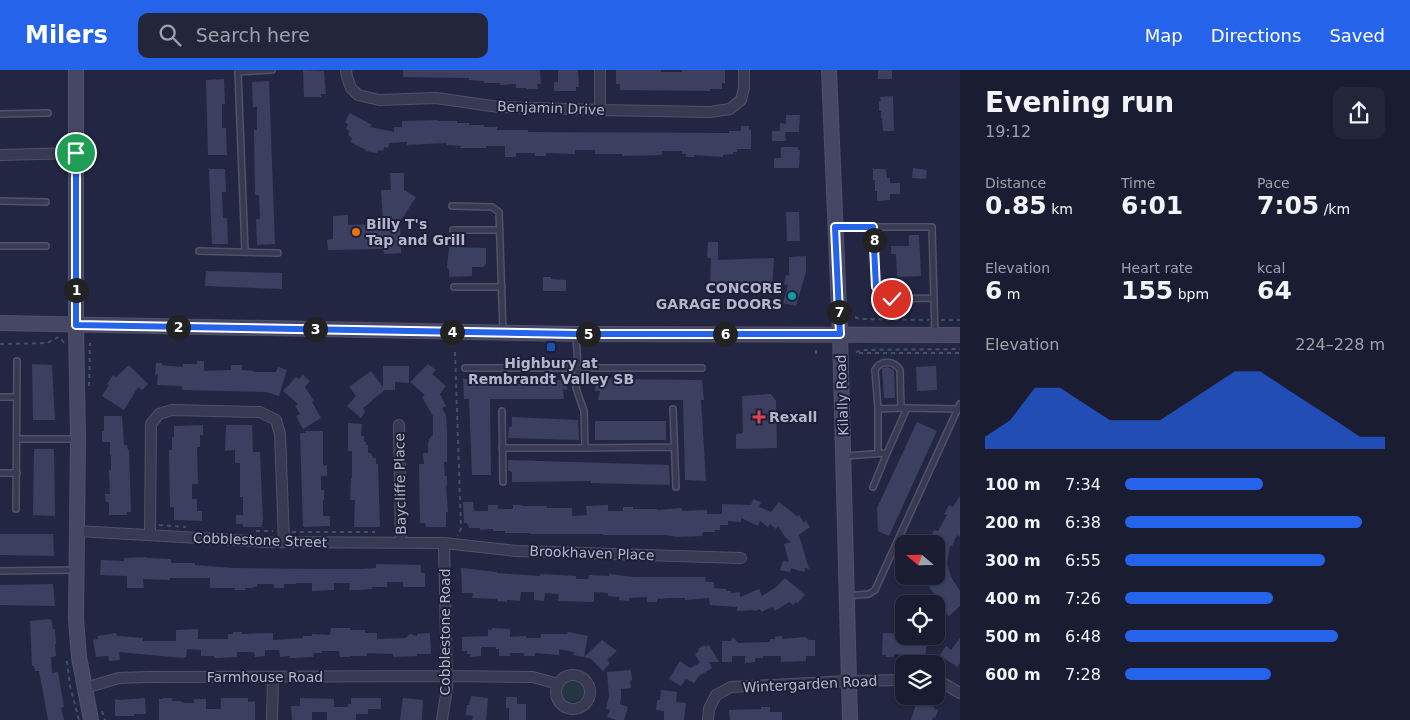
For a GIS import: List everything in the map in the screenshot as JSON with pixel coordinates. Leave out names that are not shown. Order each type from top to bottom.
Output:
[{"type":"street","points":[[76,70],[78,440],[76,620],[79,657],[91,720]]},
{"type":"street","name":"Benjamin Drive","points":[[346,70],[351,88],[358,95],[379,100],[436,98],[499,107],[710,112],[730,109],[741,100],[744,88],[744,70]]},
{"type":"street","points":[[600,70],[600,110]]},
{"type":"street","name":"Kilally Road","points":[[829,70],[840,334],[850,720]]},
{"type":"street","points":[[0,155],[76,153]]},
{"type":"street","points":[[0,323],[576,334],[960,334]]},
{"type":"street","points":[[150,535],[151,424],[159,414],[172,410],[260,412],[276,420],[280,434],[284,541]]},
{"type":"street","name":"Baycliffe Place","points":[[399,425],[401,543]]},
{"type":"street","name":"Cobblestone Street","points":[[77,531],[258,542],[444,543]]},
{"type":"street","name":"Brookhaven Place","points":[[444,543],[516,551],[741,558]]},
{"type":"street","name":"Cobblestone Road","points":[[442,720],[447,688],[444,543]]},
{"type":"street","points":[[272,720],[273,677]]},
{"type":"street","name":"Farmhouse Road","points":[[85,688],[119,678],[533,677],[558,684]]},
{"type":"street","name":"Wintergarden Road","points":[[708,720],[709,709],[716,694],[731,687],[895,680]]},
{"type":"street","points":[[945,684],[960,693]]},
{"type":"lane","points":[[245,252],[238,72],[272,70]]},
{"type":"lane","points":[[0,114],[48,113]]},
{"type":"lane","points":[[0,201],[46,202]]},
{"type":"lane","points":[[452,206],[492,207],[499,212],[503,333]]},
{"type":"lane","points":[[835,227],[932,227],[936,335]]},
{"type":"lane","points":[[873,227],[876,287],[883,296],[892,299],[934,298]]},
{"type":"lane","points":[[453,230],[500,230]]},
{"type":"lane","points":[[0,246],[46,246]]},
{"type":"lane","points":[[199,251],[278,253]]},
{"type":"lane","points":[[454,287],[502,287]]},
{"type":"lane","points":[[576,334],[578,368],[576,388],[584,411],[585,448]]},
{"type":"lane","points":[[16,509],[17,361]]},
{"type":"lane","points":[[873,487],[904,408],[898,388],[897,377],[900,370],[898,365],[887,362],[876,366],[875,370],[878,409],[878,453]]},
{"type":"lane","points":[[464,368],[702,368]]},
{"type":"lane","points":[[876,378],[883,377]]},
{"type":"lane","points":[[876,390],[883,389]]},
{"type":"lane","points":[[0,397],[17,397]]},
{"type":"lane","points":[[847,596],[869,594],[875,590],[959,406],[878,409]]},
{"type":"lane","points":[[672,409],[676,487]]},
{"type":"lane","points":[[502,411],[503,482]]},
{"type":"lane","points":[[17,439],[78,440]]},
{"type":"lane","points":[[502,448],[674,447]]},
{"type":"lane","points":[[843,456],[887,453]]},
{"type":"lane","points":[[0,473],[17,473]]},
{"type":"lane","points":[[0,571],[77,570]]},
{"type":"path","points":[[854,317],[860,320],[960,320]]},
{"type":"path","points":[[0,344],[47,343],[59,337]]},
{"type":"path","points":[[89,390],[90,343]]},
{"type":"path","points":[[856,352],[862,350],[960,349]]},
{"type":"path","points":[[816,350],[816,356]]},
{"type":"path","points":[[454,352],[461,528],[458,536]]},
{"type":"path","points":[[859,353],[960,353]]},
{"type":"path","points":[[290,532],[383,532]]},
{"type":"shaded area","points":[[573,680],[581,683],[584,691],[581,699],[573,702],[565,699],[562,691],[565,683]]},
{"type":"building","points":[[303,70],[324,71],[326,94],[321,94],[321,97],[304,97]]},
{"type":"building","points":[[403,70],[540,70],[541,84],[537,84],[538,89],[527,89],[516,88],[516,84],[484,83],[484,81],[469,80],[469,78],[403,77]]},
{"type":"building","points":[[558,70],[578,70],[579,87],[576,87],[576,91],[554,91],[554,82],[558,82]]},
{"type":"building","points":[[616,70],[682,72],[682,70],[725,70],[725,83],[722,83],[722,89],[710,89],[710,91],[620,90],[620,84],[616,84]]},
{"type":"building","points":[[878,70],[892,70],[892,79],[878,79]]},
{"type":"building","points":[[224,79],[225,104],[222,104],[222,128],[226,128],[227,155],[208,155],[206,80]]},
{"type":"building","points":[[269,81],[275,244],[257,245],[256,219],[260,219],[259,195],[255,195],[254,130],[257,130],[257,107],[253,107],[252,82]]},
{"type":"building","points":[[893,96],[894,131],[883,131],[881,111],[879,111],[880,97]]},
{"type":"building","points":[[350,113],[372,125],[370,127],[394,132],[394,127],[402,127],[402,121],[437,120],[457,121],[457,123],[469,123],[469,125],[484,125],[484,127],[497,127],[497,130],[528,130],[528,132],[729,133],[729,131],[741,131],[741,126],[749,126],[749,130],[751,130],[751,149],[737,149],[737,152],[723,155],[723,157],[694,155],[694,157],[686,157],[686,154],[682,154],[682,151],[662,151],[662,155],[622,156],[622,154],[595,154],[595,150],[575,150],[575,154],[546,153],[546,156],[535,156],[535,153],[516,153],[516,157],[505,157],[505,146],[460,148],[461,146],[447,145],[447,143],[407,145],[407,142],[389,143],[388,148],[384,147],[383,151],[378,150],[377,153],[365,151],[350,142],[352,138],[348,135],[350,131],[346,129],[348,124],[345,122]]},
{"type":"building","points":[[786,115],[800,115],[799,132],[785,132],[786,141],[772,141],[772,131],[780,131],[780,123],[786,124]]},
{"type":"building","points":[[781,147],[798,147],[798,150],[800,150],[799,168],[774,168],[774,158],[781,158]]},
{"type":"building","points":[[913,168],[927,170],[926,179],[912,178]]},
{"type":"building","points":[[209,169],[225,169],[226,192],[222,192],[223,218],[227,218],[228,244],[212,244]]},
{"type":"building","points":[[873,169],[886,169],[887,178],[890,178],[890,183],[900,183],[900,194],[890,194],[890,200],[877,201]]},
{"type":"building","points":[[390,173],[404,173],[404,190],[416,197],[400,222],[401,253],[384,254],[383,249],[328,250],[327,240],[333,239],[333,216],[348,215],[348,225],[383,224],[381,190],[391,190]]},
{"type":"building","points":[[786,212],[799,212],[800,241],[787,241]]},
{"type":"building","points":[[909,235],[919,235],[921,276],[897,277],[896,254],[891,254],[891,246],[909,246]]},
{"type":"building","points":[[708,242],[718,242],[718,260],[774,258],[772,290],[710,286],[711,258],[707,258]]},
{"type":"building","points":[[449,247],[486,248],[486,264],[483,267],[472,267],[472,276],[449,277],[449,269],[447,268]]},
{"type":"building","points":[[806,256],[806,272],[796,306],[783,303],[788,285],[784,284],[786,275],[789,276],[789,257]]},
{"type":"building","points":[[206,271],[282,273],[282,289],[205,286]]},
{"type":"building","points":[[543,277],[566,280],[566,291],[543,291]]},
{"type":"building","points":[[197,361],[204,361],[204,371],[231,370],[231,365],[242,365],[242,370],[254,372],[276,372],[278,367],[287,370],[279,396],[266,392],[182,390],[182,386],[157,385],[158,373],[155,376],[156,363],[183,367],[183,364],[197,364]]},
{"type":"building","points":[[32,364],[52,365],[55,420],[33,420]]},
{"type":"building","points":[[428,364],[436,370],[432,374],[446,386],[440,394],[446,406],[442,408],[446,415],[447,432],[447,462],[444,462],[445,476],[447,476],[448,512],[446,512],[446,527],[426,527],[425,523],[420,523],[419,464],[424,464],[423,453],[428,453],[429,439],[433,435],[433,416],[422,397],[425,395],[410,382]]},
{"type":"building","points":[[129,365],[148,384],[142,390],[138,387],[124,410],[102,396],[113,375],[116,377]]},
{"type":"building","points":[[383,366],[409,366],[409,383],[395,382],[395,390],[385,390],[372,400],[363,408],[365,412],[361,418],[347,406],[356,396],[349,387],[371,371],[383,387]]},
{"type":"building","points":[[936,366],[937,390],[917,391],[916,367]]},
{"type":"building","points":[[887,367],[894,370],[895,398],[884,398],[882,368]]},
{"type":"building","points":[[303,375],[310,381],[305,387],[314,401],[312,402],[321,418],[303,429],[296,416],[300,414],[295,406],[298,404],[283,391],[296,377],[299,379]]},
{"type":"building","points":[[463,379],[566,380],[567,390],[563,389],[564,399],[490,399],[491,475],[472,475],[469,399],[464,399]]},
{"type":"building","points":[[596,379],[702,380],[704,400],[701,400],[706,481],[685,480],[683,400],[598,400],[600,391],[595,391]]},
{"type":"building","name":"Rexall","points":[[771,394],[776,401],[777,448],[736,449],[736,434],[743,433],[742,396]]},
{"type":"building","points":[[104,416],[122,416],[124,445],[127,445],[129,450],[131,512],[127,512],[127,515],[109,515],[109,502],[106,502],[105,494],[110,494],[109,471],[111,470],[111,455],[110,442],[102,442]]},
{"type":"building","points":[[512,417],[578,420],[579,440],[508,438],[509,427],[512,426]]},
{"type":"building","points":[[595,421],[666,421],[666,440],[595,440]]},
{"type":"building","points":[[917,422],[937,431],[889,536],[878,531],[877,508]]},
{"type":"building","points":[[348,423],[362,424],[361,436],[364,436],[364,442],[368,445],[368,453],[371,453],[373,458],[376,458],[376,464],[378,464],[380,527],[354,527],[355,500],[350,500],[352,451],[348,451]]},
{"type":"building","points":[[203,425],[203,435],[200,435],[200,447],[197,447],[198,484],[192,484],[192,499],[197,499],[197,511],[202,511],[202,521],[174,520],[174,507],[170,507],[169,450],[172,450],[174,426]]},
{"type":"building","points":[[226,425],[252,425],[253,452],[260,452],[262,527],[243,527],[243,524],[236,524],[236,515],[243,515],[243,497],[240,497],[240,463],[235,463],[235,450],[225,451]]},
{"type":"building","points":[[305,431],[323,431],[323,466],[327,465],[327,476],[321,476],[321,490],[324,490],[323,516],[330,516],[330,526],[303,527],[300,433],[306,433]]},
{"type":"building","points":[[34,449],[54,449],[55,516],[33,515]]},
{"type":"building","points":[[508,460],[669,465],[670,485],[591,483],[591,481],[512,482],[512,472],[508,471]]},
{"type":"building","points":[[960,496],[960,537],[957,535],[952,546],[950,545],[947,564],[951,577],[960,591],[960,606],[949,616],[945,612],[945,595],[935,595],[928,585],[945,585],[945,535],[932,535],[934,530],[938,531],[947,515],[944,514],[949,505],[953,507]]},
{"type":"building","points":[[753,499],[761,502],[759,507],[771,512],[779,502],[797,516],[799,515],[804,523],[806,521],[810,527],[799,535],[809,569],[805,568],[804,572],[791,568],[790,572],[780,570],[783,561],[789,562],[784,544],[791,542],[785,537],[778,526],[776,529],[770,524],[768,527],[760,521],[758,526],[741,518],[741,522],[728,521],[728,525],[720,525],[720,530],[703,532],[702,536],[505,533],[505,531],[493,531],[493,529],[480,530],[480,528],[469,528],[467,523],[464,523],[463,502],[473,502],[474,511],[488,511],[488,505],[498,505],[498,509],[513,509],[513,505],[572,508],[572,516],[587,515],[586,506],[608,505],[608,511],[623,511],[623,507],[657,510],[682,508],[682,511],[707,510],[707,514],[722,514],[722,504],[751,505]]},
{"type":"building","points":[[0,534],[53,534],[54,556],[0,555]]},
{"type":"building","points":[[124,558],[171,559],[171,563],[195,563],[195,565],[233,568],[362,569],[376,568],[376,564],[421,565],[421,573],[425,573],[425,587],[403,587],[403,582],[387,582],[387,587],[349,590],[350,583],[334,583],[334,590],[312,591],[312,583],[296,583],[284,584],[284,588],[274,588],[274,584],[257,584],[257,587],[235,590],[235,588],[210,588],[210,578],[170,578],[170,580],[143,579],[144,588],[127,588],[127,576],[100,575],[101,560],[124,561]]},
{"type":"building","points":[[461,568],[540,576],[540,574],[576,576],[576,579],[588,579],[589,575],[609,576],[609,574],[634,577],[705,577],[706,582],[714,582],[714,588],[726,589],[726,591],[731,591],[731,593],[740,592],[740,597],[759,589],[762,596],[776,587],[785,578],[805,595],[798,603],[796,602],[793,605],[789,602],[775,611],[773,607],[761,612],[760,609],[755,611],[737,611],[737,607],[710,605],[709,598],[685,600],[685,598],[670,598],[657,599],[657,602],[647,602],[647,597],[629,598],[629,601],[619,600],[619,597],[608,596],[608,593],[594,592],[594,602],[558,601],[559,594],[545,593],[544,601],[534,600],[534,592],[521,592],[520,601],[507,600],[507,602],[497,601],[497,599],[472,598],[473,593],[462,593]]},
{"type":"building","points":[[53,584],[55,606],[0,605],[0,585]]},
{"type":"building","points":[[50,619],[53,629],[55,629],[56,644],[56,656],[51,657],[52,673],[58,672],[64,707],[61,708],[64,720],[48,720],[39,671],[35,671],[34,666],[32,666],[30,621]]},
{"type":"building","points":[[331,628],[365,630],[365,633],[377,633],[377,639],[405,638],[410,634],[417,636],[417,634],[430,633],[431,654],[393,657],[393,654],[367,653],[367,656],[340,657],[339,651],[322,651],[322,653],[314,653],[313,657],[290,658],[290,656],[280,657],[279,650],[265,650],[265,656],[255,657],[254,652],[237,652],[237,657],[214,658],[214,656],[201,656],[201,650],[187,649],[186,657],[183,658],[119,652],[120,660],[109,661],[108,656],[96,657],[93,640],[98,639],[98,636],[116,633],[117,636],[143,638],[143,641],[176,641],[176,630],[198,629],[198,639],[228,639],[228,634],[242,632],[242,634],[273,633],[273,640],[303,638],[303,636],[312,636],[312,634],[330,635]]},
{"type":"building","points":[[492,628],[510,629],[510,637],[526,636],[526,638],[541,638],[541,634],[567,634],[568,632],[588,636],[584,657],[573,655],[574,652],[559,649],[559,655],[535,653],[535,656],[524,656],[524,653],[510,653],[510,656],[499,656],[499,649],[496,649],[496,647],[481,647],[481,656],[470,657],[467,651],[462,651],[462,637],[488,636],[488,630],[492,630]]},
{"type":"building","points":[[883,633],[895,634],[895,645],[927,645],[925,655],[894,654],[894,657],[886,657],[886,655],[882,655]]},
{"type":"building","points":[[782,636],[782,639],[806,637],[809,640],[815,640],[815,656],[806,656],[806,661],[781,662],[781,656],[763,656],[763,658],[755,658],[755,662],[745,663],[745,656],[732,656],[732,662],[722,662],[722,641],[731,641],[733,637],[738,643],[770,642],[770,639]]},
{"type":"building","points":[[960,638],[960,663],[957,667],[945,659],[945,655],[940,655],[946,646],[951,650]]},
{"type":"building","points":[[602,640],[617,651],[607,660],[610,663],[603,671],[591,659],[584,657]]},
{"type":"building","points":[[704,645],[706,647],[709,645],[719,662],[709,662],[712,668],[699,676],[694,683],[686,679],[681,686],[669,679],[680,661],[690,668],[700,663],[695,654]]},
{"type":"building","points":[[631,670],[631,688],[621,689],[620,704],[628,707],[624,720],[607,717],[610,710],[606,709],[609,696],[607,672]]},
{"type":"building","points":[[661,690],[677,692],[676,702],[686,703],[684,720],[664,720],[664,711],[656,710]]},
{"type":"building","points":[[471,696],[488,698],[486,720],[472,720],[473,716],[466,715],[467,705],[469,705]]},
{"type":"building","points":[[506,697],[517,697],[517,704],[526,704],[526,720],[509,720],[509,708],[506,708]]},
{"type":"building","points":[[145,698],[146,714],[115,716],[115,699]]},
{"type":"building","points":[[172,698],[172,701],[184,703],[194,703],[194,699],[206,699],[206,709],[221,709],[221,698],[248,698],[248,702],[255,701],[255,720],[159,720],[159,699]]},
{"type":"building","points":[[300,698],[334,699],[334,707],[348,707],[348,704],[351,704],[351,698],[381,698],[381,709],[368,709],[368,714],[356,714],[356,720],[327,720],[327,712],[312,712],[312,720],[292,720],[291,706],[300,706]]},
{"type":"building","points":[[403,698],[423,700],[422,720],[400,720]]},
{"type":"building","points":[[916,705],[929,705],[938,710],[935,718],[933,717],[932,720],[911,720]]},
{"type":"building","points":[[761,707],[770,707],[770,712],[782,712],[782,720],[730,720],[729,710],[761,709]]},
{"type":"place","name":"Billy T's Tap and Grill","points":[[356,232]]},
{"type":"place","name":"CONCORE GARAGE DOORS","points":[[792,296]]},
{"type":"place","name":"Highbury at Rembrandt Valley SB","points":[[551,347]]},
{"type":"place","name":"Rexall","points":[[759,417]]},
{"type":"route","points":[[76,153],[76,325],[576,334],[840,334],[835,227],[873,227],[876,287],[883,296],[892,299]]}]
